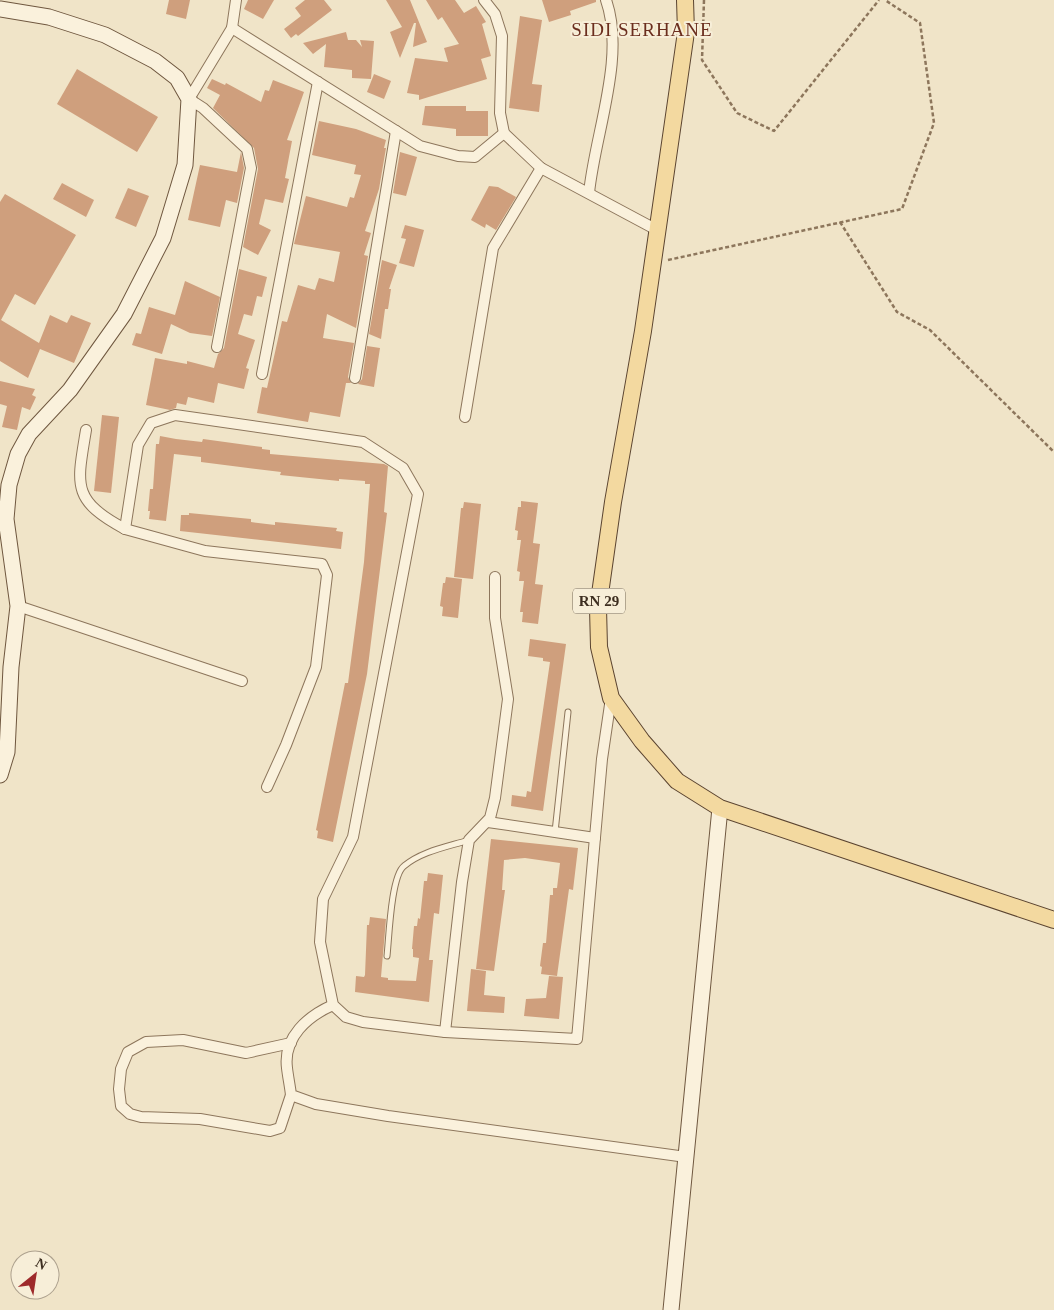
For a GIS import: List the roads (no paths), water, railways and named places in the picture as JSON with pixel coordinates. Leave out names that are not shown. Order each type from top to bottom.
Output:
[{"type":"main road","name":"RN 29","points":[[685,0],[686,32],[643,331],[612,502],[598,608],[598,647],[611,698],[642,741],[676,781],[720,808],[1054,920]]},
{"type":"main road","points":[[0,10],[49,17],[105,35],[155,61],[177,78],[188,99],[185,165],[163,238],[124,314],[70,390],[29,434],[18,454],[9,485],[6,519],[18,606],[11,667],[7,752],[0,775]]},
{"type":"main road","points":[[671,1310],[720,808]]},
{"type":"street","points":[[217,347],[251,168],[247,149],[203,108],[188,99],[232,28],[236,0]]},
{"type":"street","points":[[484,0],[495,14],[502,36],[500,113],[504,133],[541,168],[657,230]]},
{"type":"street","points":[[589,192],[614,50],[610,13],[606,0]]},
{"type":"street","points":[[232,28],[420,146],[458,156],[474,157],[504,133]]},
{"type":"street","points":[[262,374],[318,82]]},
{"type":"street","points":[[355,378],[396,131]]},
{"type":"street","points":[[464,417],[493,248],[541,168]]},
{"type":"street","points":[[125,529],[138,445],[151,423],[175,415],[363,442],[403,468],[418,494],[353,837],[323,899],[320,942],[333,1005],[346,1017],[363,1022],[445,1032],[577,1039],[602,759],[611,698]]},
{"type":"street","points":[[86,430],[78,478],[86,502],[105,519],[125,529],[205,551],[322,564],[327,575],[316,667],[286,745],[267,787]]},
{"type":"street","points":[[445,1032],[462,882],[470,840],[488,822],[495,798],[508,699],[495,618],[496,577]]},
{"type":"street","points":[[18,606],[242,681]]},
{"type":"street","points":[[488,822],[595,838]]},
{"type":"street","points":[[291,1043],[246,1053],[183,1040],[146,1042],[128,1052],[121,1069],[119,1089],[122,1106],[130,1114],[141,1117],[200,1119],[270,1131],[280,1128],[291,1095],[286,1066],[291,1043],[300,1025],[314,1014],[333,1005]]},
{"type":"street","points":[[291,1095],[316,1104],[388,1116],[686,1157]]},
{"type":"lane","points":[[555,832],[568,712]]},
{"type":"lane","points":[[388,956],[394,889],[403,867],[428,852],[470,840]]},
{"type":"district","name":"SIDI SERHANE","points":[[642,29]]}]
